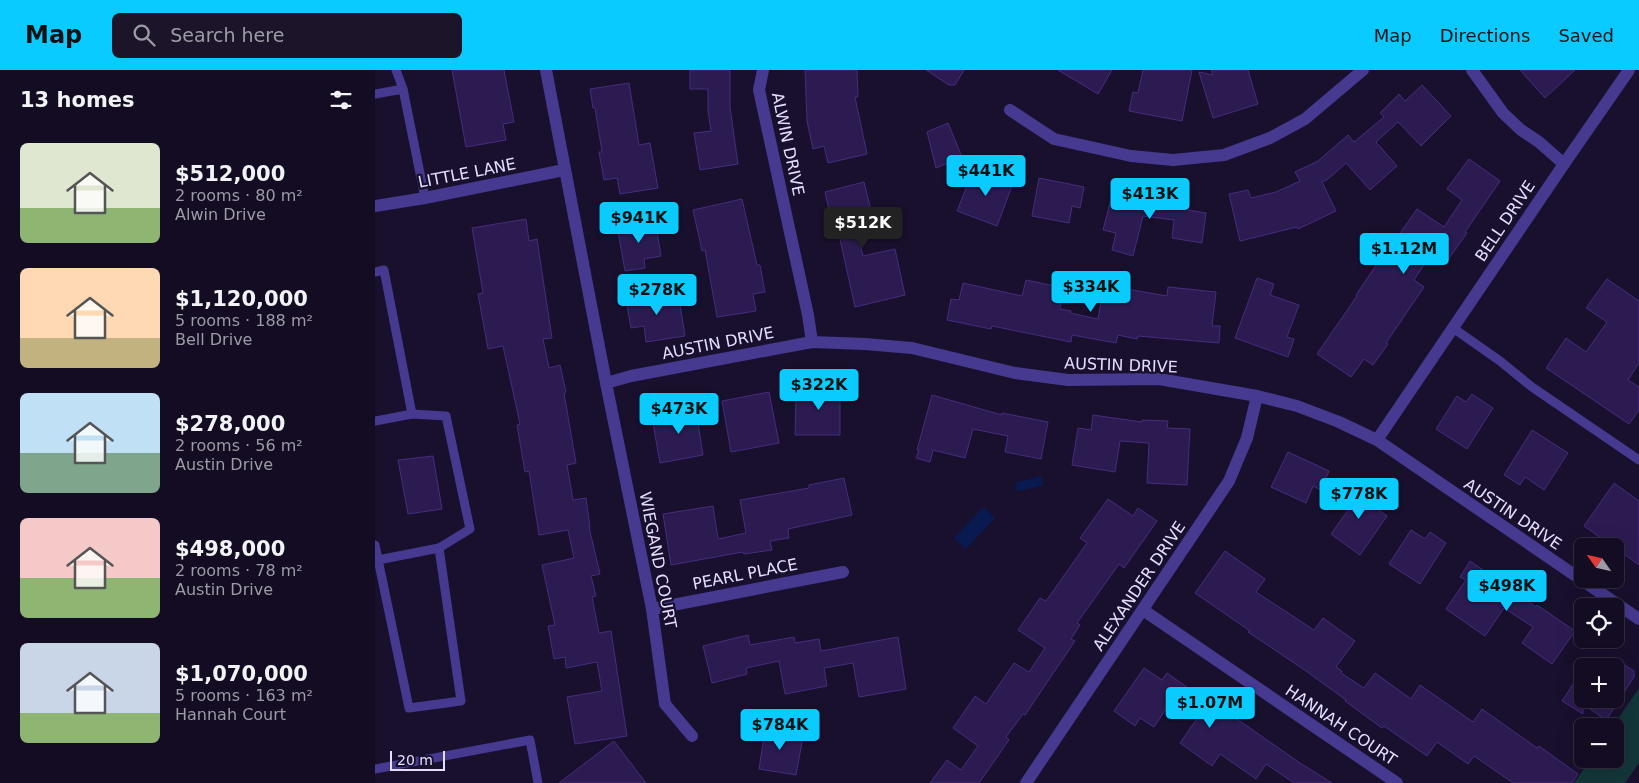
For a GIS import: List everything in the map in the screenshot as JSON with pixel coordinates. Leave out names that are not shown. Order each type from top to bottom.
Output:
[{"type":"street","name":"WIEGAND COURT","points":[[546,70],[605,383],[652,609],[665,704],[691,736]]},
{"type":"street","name":"ALWIN DRIVE","points":[[763,70],[759,90],[813,342]]},
{"type":"street","points":[[1010,110],[1054,139],[1131,156],[1173,160],[1224,155],[1270,138],[1305,119],[1363,70]]},
{"type":"street","points":[[1472,70],[1503,113],[1563,164]]},
{"type":"street","name":"BELL DRIVE","points":[[1377,440],[1563,164],[1629,70]]},
{"type":"street","name":"LITTLE LANE","points":[[375,206],[564,170]]},
{"type":"street","name":"AUSTIN DRIVE","points":[[605,383],[631,376],[813,342],[912,348],[1015,373],[1068,380],[1159,379],[1257,396],[1297,406],[1339,422],[1377,440],[1639,619]]},
{"type":"street","name":"ALEXANDER DRIVE","points":[[1026,783],[1229,481],[1247,438],[1257,396]]},
{"type":"street","name":"PEARL PLACE","points":[[652,609],[843,572]]},
{"type":"street","name":"HANNAH COURT","points":[[1143,610],[1397,783]]},
{"type":"lane","points":[[396,70],[403,89],[425,198]]},
{"type":"lane","points":[[375,94],[403,89]]},
{"type":"lane","points":[[375,272],[385,270],[412,414]]},
{"type":"lane","points":[[1453,328],[1500,361],[1532,387],[1639,460]]},
{"type":"lane","points":[[375,421],[412,414],[446,416],[470,529],[439,548],[378,560]]},
{"type":"lane","points":[[375,545],[409,708],[461,701],[439,548]]},
{"type":"lane","points":[[375,769],[530,740],[538,783]]},
{"type":"green space","points":[[1639,688],[1639,763],[1625,783],[1574,783],[1585,768],[1624,768],[1624,718],[1618,718]]},
{"type":"shaded area","points":[[1041,476],[1043,485],[1017,492],[1015,483]]},
{"type":"shaded area","points":[[983,507],[995,518],[966,549],[954,538]]},
{"type":"building","points":[[452,70],[504,70],[514,122],[503,124],[506,140],[466,147]]},
{"type":"building","points":[[690,70],[730,70],[730,107],[738,164],[700,170],[694,133],[711,131],[708,111],[708,89],[690,89]]},
{"type":"building","points":[[805,70],[857,70],[858,97],[855,97],[867,154],[828,163],[824,146],[813,149],[807,121]]},
{"type":"building","points":[[926,70],[964,70],[955,85],[949,85]]},
{"type":"building","points":[[1058,70],[1112,70],[1098,94]]},
{"type":"building","points":[[1143,70],[1192,70],[1182,121],[1129,111],[1133,92],[1138,93]]},
{"type":"building","points":[[1211,70],[1248,70],[1258,104],[1213,118],[1199,72],[1213,75]]},
{"type":"building","points":[[1520,70],[1575,70],[1545,98]]},
{"type":"building","points":[[629,83],[639,145],[650,143],[658,188],[620,194],[617,178],[604,180],[599,152],[602,152],[590,89]]},
{"type":"building","points":[[1422,85],[1451,116],[1421,146],[1398,122],[1376,142],[1397,166],[1370,190],[1346,163],[1322,182],[1336,211],[1298,229],[1297,227],[1240,241],[1229,194],[1248,190],[1251,198],[1276,192],[1300,181],[1295,172],[1318,161],[1348,135],[1354,142],[1384,117],[1380,113],[1399,94],[1405,101]]},
{"type":"building","points":[[948,123],[962,157],[936,168],[927,132]]},
{"type":"building","points":[[1469,159],[1500,181],[1445,264],[1431,254],[1414,280],[1424,287],[1386,343],[1388,344],[1373,365],[1364,359],[1351,377],[1317,354],[1381,258],[1417,209],[1444,227],[1462,200],[1447,189]]},
{"type":"building","points":[[997,170],[1015,178],[997,226],[957,211],[973,171],[993,179]]},
{"type":"building","points":[[1039,178],[1084,187],[1080,208],[1072,206],[1069,223],[1032,216]]},
{"type":"building","points":[[864,182],[873,218],[855,223],[863,256],[895,249],[905,295],[855,307],[839,235],[835,236],[825,192]]},
{"type":"building","points":[[1113,191],[1161,203],[1162,197],[1189,201],[1188,210],[1206,213],[1202,243],[1172,238],[1174,220],[1143,216],[1133,256],[1112,250],[1116,233],[1103,230]]},
{"type":"building","points":[[742,199],[757,265],[760,265],[765,292],[753,294],[756,311],[717,317],[705,250],[702,251],[693,210]]},
{"type":"building","points":[[526,219],[529,241],[537,239],[552,338],[543,339],[549,368],[560,365],[566,392],[564,393],[576,463],[567,465],[573,500],[586,498],[589,527],[600,574],[591,576],[596,596],[592,597],[599,633],[611,631],[627,736],[575,744],[567,697],[602,691],[597,662],[566,668],[565,657],[554,659],[548,626],[555,625],[542,565],[574,558],[568,530],[539,535],[529,471],[525,472],[517,425],[520,424],[503,346],[488,349],[478,294],[483,293],[472,228]]},
{"type":"building","points":[[655,219],[661,256],[644,259],[645,268],[625,271],[617,226]]},
{"type":"building","points":[[1257,278],[1274,284],[1270,295],[1299,305],[1287,337],[1294,339],[1288,357],[1235,338]]},
{"type":"building","points":[[1607,279],[1639,301],[1639,363],[1628,380],[1639,387],[1639,410],[1629,424],[1546,368],[1566,338],[1586,352],[1607,322],[1586,308]]},
{"type":"building","points":[[1026,280],[1064,288],[1060,309],[1098,319],[1104,285],[1167,296],[1168,287],[1216,292],[1212,326],[1220,326],[1219,343],[1138,336],[1137,339],[1118,335],[1116,343],[1072,335],[1071,342],[992,326],[991,329],[947,320],[951,299],[959,300],[963,283],[1022,296]]},
{"type":"building","points":[[678,292],[685,336],[646,342],[644,326],[631,328],[626,300]]},
{"type":"building","points":[[811,383],[840,383],[840,435],[795,435],[796,396],[811,396]]},
{"type":"building","points":[[769,392],[779,443],[731,452],[722,401]]},
{"type":"building","points":[[1472,394],[1493,408],[1467,449],[1436,429],[1457,396],[1466,402]]},
{"type":"building","points":[[932,395],[1002,415],[1002,413],[1048,422],[1041,459],[1005,452],[1008,436],[973,429],[965,458],[933,450],[930,462],[916,458]]},
{"type":"building","points":[[695,404],[703,455],[660,463],[653,423],[669,421],[667,409]]},
{"type":"building","points":[[1093,415],[1142,422],[1142,420],[1168,421],[1167,428],[1190,429],[1187,485],[1147,483],[1149,443],[1120,441],[1115,472],[1072,465],[1078,428],[1091,430]]},
{"type":"building","points":[[1532,430],[1568,453],[1544,490],[1525,477],[1520,485],[1504,475]]},
{"type":"building","points":[[1288,452],[1329,471],[1321,490],[1313,486],[1306,503],[1271,487]]},
{"type":"building","points":[[433,456],[442,509],[408,514],[398,460]]},
{"type":"building","points":[[844,478],[852,515],[788,529],[789,538],[770,541],[772,550],[744,554],[743,552],[671,565],[663,514],[713,506],[718,539],[746,533],[740,500],[809,488],[809,485]]},
{"type":"building","points":[[1614,483],[1639,501],[1639,565],[1624,554],[1624,538],[1601,538],[1584,526]]},
{"type":"building","points":[[1356,484],[1378,499],[1373,506],[1387,516],[1360,555],[1331,534],[1351,506],[1344,501]]},
{"type":"building","points":[[1108,499],[1133,516],[1138,508],[1157,521],[1124,568],[1119,564],[1077,623],[1080,625],[1071,639],[1075,641],[1025,715],[1023,714],[1006,737],[1009,740],[979,783],[930,783],[947,760],[961,770],[978,746],[953,728],[975,696],[986,704],[1014,663],[1029,672],[1045,648],[1018,630],[1040,598],[1046,601],[1087,543],[1080,538]]},
{"type":"building","points":[[1411,530],[1425,539],[1430,532],[1446,543],[1420,584],[1389,564]]},
{"type":"building","points":[[1225,551],[1265,579],[1256,592],[1314,630],[1323,618],[1355,641],[1336,667],[1342,671],[1341,673],[1364,688],[1375,673],[1411,699],[1420,685],[1473,722],[1482,709],[1578,774],[1572,783],[1513,783],[1474,756],[1468,764],[1437,742],[1427,756],[1384,726],[1382,728],[1306,671],[1195,593]]},
{"type":"building","points":[[1470,561],[1536,607],[1537,605],[1574,630],[1574,632],[1552,664],[1522,643],[1533,627],[1504,608],[1485,636],[1446,609],[1466,580],[1460,577]]},
{"type":"building","points":[[748,635],[750,645],[794,637],[795,643],[819,639],[821,651],[898,637],[906,689],[859,697],[853,663],[824,668],[827,686],[785,694],[779,661],[746,668],[747,674],[712,683],[703,646]]},
{"type":"building","points":[[1624,665],[1634,671],[1634,677],[1624,692]]},
{"type":"building","points":[[1144,668],[1162,680],[1167,673],[1332,783],[1294,783],[1266,764],[1256,779],[1220,754],[1212,766],[1180,743],[1198,717],[1172,700],[1154,727],[1140,718],[1135,726],[1114,711]]},
{"type":"building","points":[[1574,683],[1574,708],[1583,708],[1583,714],[1562,701]]},
{"type":"building","points":[[1589,708],[1614,708],[1607,718],[1603,718]]},
{"type":"building","points":[[766,724],[785,727],[783,734],[803,737],[796,775],[759,769]]},
{"type":"building","points":[[614,741],[646,783],[559,783]]}]
